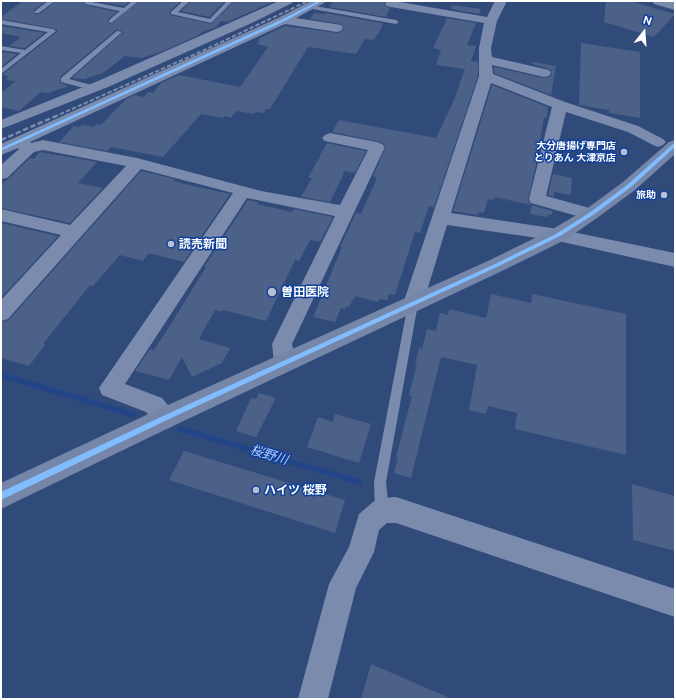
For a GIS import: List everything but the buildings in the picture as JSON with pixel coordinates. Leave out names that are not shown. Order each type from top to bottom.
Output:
[{"type":"main road","points":[[658,1],[675,6]]},
{"type":"street","points":[[1,125],[92,88],[288,1]]},
{"type":"street","points":[[414,304],[486,76],[485,48],[491,21],[501,1]]},
{"type":"street","points":[[1,174],[24,145],[315,4]]},
{"type":"street","points":[[391,4],[491,21]]},
{"type":"street","points":[[284,20],[337,28]]},
{"type":"street","points":[[485,59],[544,73]]},
{"type":"street","points":[[1,496],[285,362],[414,304],[558,235],[591,214],[629,186],[666,143],[633,129],[560,105],[486,76]]},
{"type":"street","points":[[560,105],[536,199],[591,214]]},
{"type":"street","points":[[285,362],[282,344],[344,212],[377,147],[330,138]]},
{"type":"street","points":[[1,150],[24,145],[43,145],[137,162],[260,196],[344,212]]},
{"type":"street","points":[[1,313],[72,232],[137,162]]},
{"type":"street","points":[[165,418],[154,405],[110,388],[243,191]]},
{"type":"street","points":[[1,215],[72,232]]},
{"type":"street","points":[[441,218],[558,235],[675,260]]},
{"type":"street","points":[[313,699],[343,584],[362,552],[368,523],[382,511],[396,510],[675,603]]},
{"type":"lane","points":[[37,12],[52,1]]},
{"type":"lane","points":[[111,21],[136,1]]},
{"type":"lane","points":[[187,1],[173,13],[211,21],[230,1]]},
{"type":"lane","points":[[87,3],[125,10]]},
{"type":"lane","points":[[315,4],[396,22]]},
{"type":"lane","points":[[1,22],[53,30],[1,72]]},
{"type":"lane","points":[[92,88],[64,80],[119,32]]},
{"type":"lane","points":[[1,48],[26,52]]},
{"type":"lane","points":[[382,511],[380,482],[414,304]]},
{"type":"waterway","name":"桜野川","points":[[1,375],[134,415]]},
{"type":"waterway","name":"桜野川","points":[[180,429],[359,482]]},
{"type":"railway","points":[[54,117],[198,53],[308,1]]},
{"type":"railway","points":[[1,140],[56,116]]},
{"type":"cycle path","points":[[1,150],[284,20],[320,1]]},
{"type":"cycle path","points":[[1,496],[165,418],[497,265],[558,235],[591,214],[629,186],[675,145]]},
{"type":"place","name":"大分唐揚げ専門店 とりあん 大津京店","points":[[624,152]]},
{"type":"place","name":"旅助","points":[[664,195]]},
{"type":"place","name":"読売新聞","points":[[171,244]]},
{"type":"place","name":"曽田医院","points":[[272,292]]},
{"type":"place","name":"ハイツ 桜野","points":[[256,490]]}]
